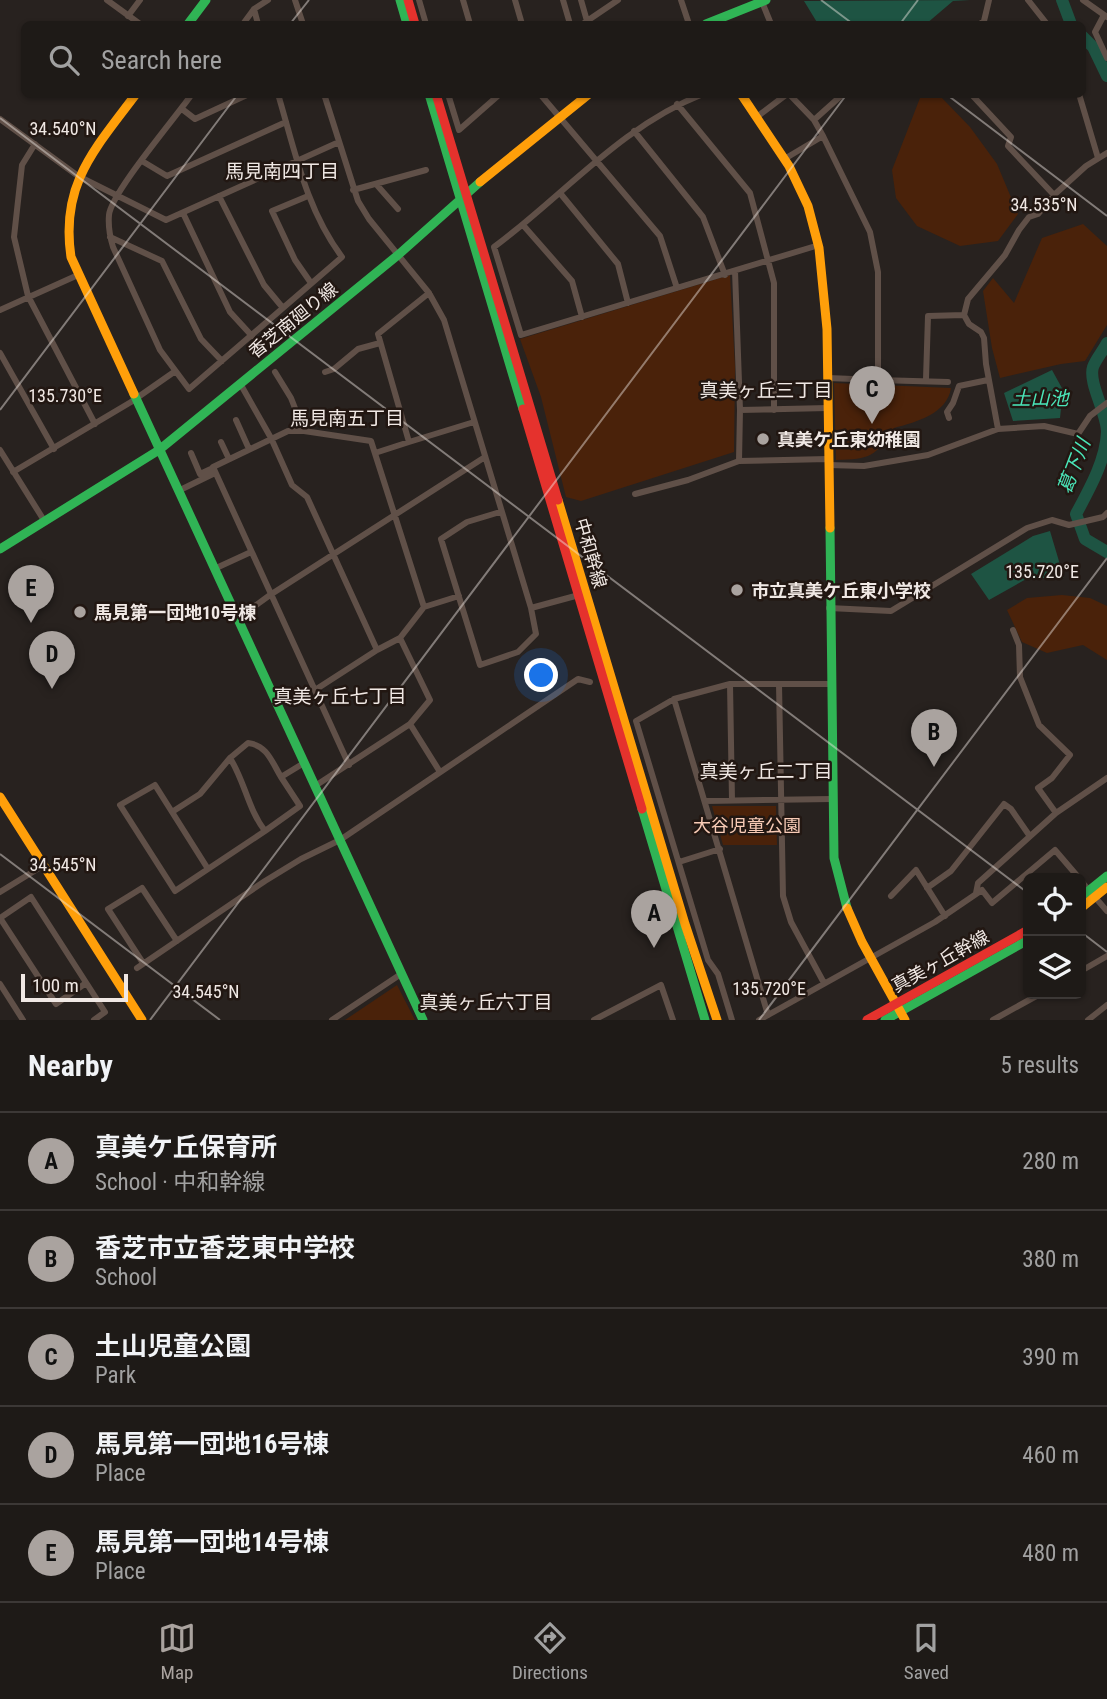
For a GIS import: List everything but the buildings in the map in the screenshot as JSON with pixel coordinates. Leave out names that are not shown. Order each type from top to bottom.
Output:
[{"type":"street","points":[[107,0],[136,21]]},
{"type":"street","points":[[128,16],[140,0]]},
{"type":"street","points":[[190,21],[206,0]]},
{"type":"street","points":[[245,21],[254,9],[268,0]]},
{"type":"street","points":[[400,0],[406,21]]},
{"type":"street","points":[[408,0],[414,21]]},
{"type":"street","points":[[419,0],[425,21]]},
{"type":"street","points":[[463,0],[469,21]]},
{"type":"street","points":[[515,0],[521,21]]},
{"type":"street","points":[[563,0],[569,21]]},
{"type":"street","points":[[580,0],[585,21]]},
{"type":"street","points":[[588,21],[618,0]]},
{"type":"street","points":[[681,0],[688,21]]},
{"type":"street","points":[[984,21],[989,0]]},
{"type":"street","points":[[1028,0],[1045,21]]},
{"type":"street","points":[[1083,0],[1105,16],[1096,32],[1107,58]]},
{"type":"street","points":[[298,1],[302,21]]},
{"type":"street","points":[[714,21],[764,1],[770,21]]},
{"type":"street","points":[[254,9],[257,21]]},
{"type":"street","points":[[133,98],[78,176],[67,211],[67,240],[78,275],[423,1020]]},
{"type":"street","points":[[189,98],[118,194],[109,213],[110,237],[160,350],[189,389],[342,257],[327,236],[308,196],[279,98]]},
{"type":"street","points":[[181,109],[195,119],[240,98]]},
{"type":"street","points":[[325,98],[353,190],[369,219],[429,293],[444,320],[531,608],[537,634],[518,652],[480,665],[441,539],[467,522],[500,512]]},
{"type":"street","name":"中和幹線","points":[[430,98],[717,1020]]},
{"type":"street","name":"中和幹線","points":[[437,98],[463,197],[705,1020]]},
{"type":"street","points":[[449,98],[459,130],[491,98]]},
{"type":"street","points":[[543,98],[660,236],[677,288]]},
{"type":"street","name":"香芝南廻り線","points":[[0,549],[159,450],[398,255],[463,197],[584,98]]},
{"type":"street","points":[[693,98],[677,104],[634,131],[494,247],[521,335],[819,245]]},
{"type":"street","points":[[744,98],[786,158],[805,202],[819,245],[827,311],[830,684],[836,873],[846,912],[901,1012]]},
{"type":"street","points":[[758,116],[783,98]]},
{"type":"street","points":[[792,98],[814,120],[870,232],[878,272],[878,380]]},
{"type":"street","points":[[814,120],[839,98]]},
{"type":"street","points":[[975,98],[1010,138],[1008,146],[1054,195]]},
{"type":"street","points":[[1080,98],[1098,158]]},
{"type":"street","points":[[677,104],[750,193],[774,283],[774,410]]},
{"type":"street","points":[[0,119],[78,176],[166,220],[339,142]]},
{"type":"street","points":[[142,161],[167,176],[286,122]]},
{"type":"street","points":[[634,131],[703,217],[725,275]]},
{"type":"street","points":[[786,158],[823,136]]},
{"type":"street","points":[[35,145],[22,165],[14,237],[28,296],[94,424]]},
{"type":"street","points":[[998,429],[988,380],[984,338],[981,332],[969,324],[964,315],[968,299],[1005,255],[1029,217],[1038,214],[1054,195],[1107,153]]},
{"type":"street","points":[[353,190],[425,170]]},
{"type":"street","points":[[376,184],[398,209]]},
{"type":"street","points":[[560,193],[618,264],[628,303]]},
{"type":"street","points":[[219,196],[264,285],[283,308]]},
{"type":"street","points":[[308,196],[272,211],[295,260],[312,283]]},
{"type":"street","points":[[183,213],[230,312],[252,336]]},
{"type":"street","points":[[523,225],[572,281],[582,317]]},
{"type":"street","points":[[110,237],[162,261],[201,340],[222,361]]},
{"type":"street","points":[[735,271],[739,461]]},
{"type":"street","points":[[0,310],[78,275]]},
{"type":"street","points":[[409,442],[378,334],[429,293]]},
{"type":"street","points":[[926,379],[928,316],[964,315]]},
{"type":"street","points":[[325,372],[334,369],[358,349],[380,343]]},
{"type":"street","points":[[0,353],[54,449]]},
{"type":"street","points":[[13,472],[174,372]]},
{"type":"street","points":[[275,372],[282,381],[304,431]]},
{"type":"street","points":[[828,377],[948,382]]},
{"type":"street","points":[[949,418],[947,412],[959,386],[988,380]]},
{"type":"street","points":[[241,385],[271,438],[292,485],[307,497],[377,650]]},
{"type":"street","points":[[635,494],[688,480],[739,461],[828,462],[864,466],[928,455],[998,429],[1044,426],[1078,434],[1090,416],[1107,403]]},
{"type":"street","points":[[740,410],[828,408]]},
{"type":"street","points":[[236,420],[249,449]]},
{"type":"street","points":[[375,453],[474,422]]},
{"type":"street","points":[[178,491],[214,471],[229,458],[288,431],[371,441],[424,607]]},
{"type":"street","points":[[221,442],[229,458]]},
{"type":"street","points":[[0,450],[44,522]]},
{"type":"street","points":[[191,453],[200,474],[214,471]]},
{"type":"street","points":[[237,619],[485,457]]},
{"type":"street","points":[[214,471],[349,765]]},
{"type":"street","points":[[829,608],[891,611],[1027,528],[1052,520],[1069,525],[1103,517],[1107,513]]},
{"type":"street","points":[[214,569],[251,552]]},
{"type":"street","points":[[531,608],[579,595]]},
{"type":"street","points":[[315,690],[400,638],[424,607],[459,596]]},
{"type":"street","points":[[1013,630],[1019,645],[1020,677],[1039,724],[1070,755],[1052,778],[1038,788],[1056,813]]},
{"type":"street","points":[[315,786],[410,724],[430,700],[400,638]]},
{"type":"street","points":[[177,941],[142,888],[108,909],[140,965],[177,941],[283,870],[340,840],[578,679],[590,682]]},
{"type":"street","points":[[732,1020],[718,974],[708,960],[636,721],[674,699],[730,684],[830,684]]},
{"type":"street","points":[[730,684],[732,800]]},
{"type":"street","points":[[779,684],[783,896],[791,922],[824,983]]},
{"type":"street","points":[[674,699],[768,1015]]},
{"type":"street","points":[[410,724],[440,772]]},
{"type":"street","points":[[172,812],[200,794],[230,758],[248,743],[258,744],[265,750],[300,806],[265,831],[208,869],[175,891],[120,805],[156,785],[172,812],[208,869]]},
{"type":"street","points":[[230,758],[241,775],[252,809],[265,831]]},
{"type":"street","points":[[281,777],[304,763]]},
{"type":"street","points":[[976,893],[978,883],[1029,835],[1107,778]]},
{"type":"street","points":[[0,797],[142,1020]]},
{"type":"street","points":[[705,801],[832,799]]},
{"type":"street","points":[[928,888],[951,871],[1003,804],[1011,809],[1029,835]]},
{"type":"street","points":[[679,862],[720,849]]},
{"type":"street","points":[[1027,873],[1055,850],[1074,873]]},
{"type":"street","points":[[0,892],[44,865]]},
{"type":"street","points":[[891,896],[916,870],[945,916]]},
{"type":"street","points":[[760,1020],[945,916],[976,893],[982,890],[992,902],[1023,876]]},
{"type":"street","points":[[1088,895],[1107,876]]},
{"type":"street","points":[[1088,895],[1107,887]]},
{"type":"street","points":[[1088,895],[1107,911]]},
{"type":"street","points":[[86,983],[56,1004],[0,918],[31,897],[86,983],[105,1013],[94,1020]]},
{"type":"street","name":"真美ヶ丘幹線","points":[[867,1020],[901,1012],[1023,933]]},
{"type":"street","name":"真美ヶ丘幹線","points":[[885,1020],[1023,943]]},
{"type":"street","points":[[1086,968],[1107,956]]},
{"type":"street","points":[[331,1020],[401,974]]},
{"type":"street","points":[[0,984],[23,1020]]},
{"type":"street","points":[[594,1020],[661,985],[673,1020]]},
{"type":"street","points":[[993,1020],[1031,999]]},
{"type":"street","points":[[1088,1020],[1107,1005]]},
{"type":"green space","points":[[920,98],[942,98],[970,127],[997,164],[1018,214],[998,241],[960,246],[917,226],[896,198],[892,170]]},
{"type":"green space","points":[[1083,224],[1107,246],[1107,325],[1085,361],[1000,378],[983,291],[993,278],[1014,303],[1042,238]]},
{"type":"green space","points":[[730,275],[735,367],[734,452],[581,501],[566,497],[541,397],[520,339]]},
{"type":"green space","points":[[834,383],[951,388],[944,404],[937,410],[921,420],[894,428],[877,451],[857,459],[836,460]]},
{"type":"green space","points":[[1062,595],[1090,598],[1107,606],[1107,660],[1083,645],[1047,653],[1022,642],[1007,610],[1027,598]]},
{"type":"green space","name":"大谷児童公園","points":[[712,806],[776,806],[777,845],[723,845]]},
{"type":"green space","points":[[397,985],[415,1020],[345,1020]]},
{"type":"water","points":[[970,0],[953,1],[930,21],[816,21],[804,1]]},
{"type":"water","name":"土山池","points":[[1052,370],[1063,390],[1060,418],[1013,421],[1004,393]]},
{"type":"water","points":[[1050,531],[1064,578],[1028,578],[989,600],[971,574],[1033,536]]},
{"type":"waterway","name":"葛下川","points":[[1062,0],[1070,21]]},
{"type":"waterway","name":"葛下川","points":[[1086,40],[1093,47],[1107,76]]},
{"type":"waterway","name":"葛下川","points":[[1107,343],[1094,364],[1092,374],[1106,424],[1106,443],[1096,474],[1076,514],[1085,539],[1107,552]]},
{"type":"traffic: fast","points":[[190,21],[206,0]]},
{"type":"traffic: fast","points":[[400,0],[406,21]]},
{"type":"traffic: fast","points":[[714,21],[766,0]]},
{"type":"traffic: fast","points":[[430,98],[523,409]]},
{"type":"traffic: fast","points":[[0,549],[159,450],[398,255],[480,182]]},
{"type":"traffic: fast","points":[[134,394],[423,1020]]},
{"type":"traffic: fast","points":[[830,528],[834,858],[847,908]]},
{"type":"traffic: fast","points":[[642,809],[705,1020]]},
{"type":"traffic: fast","points":[[1086,893],[1107,876]]},
{"type":"traffic: fast","points":[[885,1020],[1023,943]]},
{"type":"traffic: slow","points":[[133,98],[84,169],[71,208],[69,231],[71,257],[134,394]]},
{"type":"traffic: slow","points":[[480,182],[584,98]]},
{"type":"traffic: slow","points":[[744,98],[789,166],[808,206],[819,248],[827,329],[830,528]]},
{"type":"traffic: slow","points":[[558,500],[685,924],[717,1020]]},
{"type":"traffic: slow","points":[[0,797],[142,1020]]},
{"type":"traffic: slow","points":[[1086,904],[1107,887]]},
{"type":"traffic: slow","points":[[847,908],[862,942],[905,1020]]},
{"type":"traffic: jam","points":[[408,0],[414,21]]},
{"type":"traffic: jam","points":[[437,98],[558,500]]},
{"type":"traffic: jam","points":[[523,409],[642,809]]},
{"type":"traffic: jam","points":[[867,1020],[1023,933]]},
{"type":"place","name":"土山児童公園","points":[[872,424]]},
{"type":"place","name":"真美ケ丘東幼稚園","points":[[763,439]]},
{"type":"place","name":"市立真美ケ丘東小学校","points":[[737,590]]},
{"type":"place","name":"馬見第一団地10号棟","points":[[80,612]]},
{"type":"place","name":"馬見第一団地14号棟","points":[[31,623]]},
{"type":"place","name":"馬見第一団地16号棟","points":[[52,689]]},
{"type":"place","name":"香芝市立香芝東中学校","points":[[934,767]]},
{"type":"place","name":"真美ケ丘保育所","points":[[654,948]]},
{"type":"district","name":"馬見南四丁目","points":[[282,171]]},
{"type":"district","name":"真美ヶ丘三丁目","points":[[766,390]]},
{"type":"district","name":"馬見南五丁目","points":[[347,418]]},
{"type":"district","name":"真美ヶ丘七丁目","points":[[340,696]]},
{"type":"district","name":"真美ヶ丘二丁目","points":[[766,771]]},
{"type":"district","name":"真美ヶ丘六丁目","points":[[486,1002]]}]
